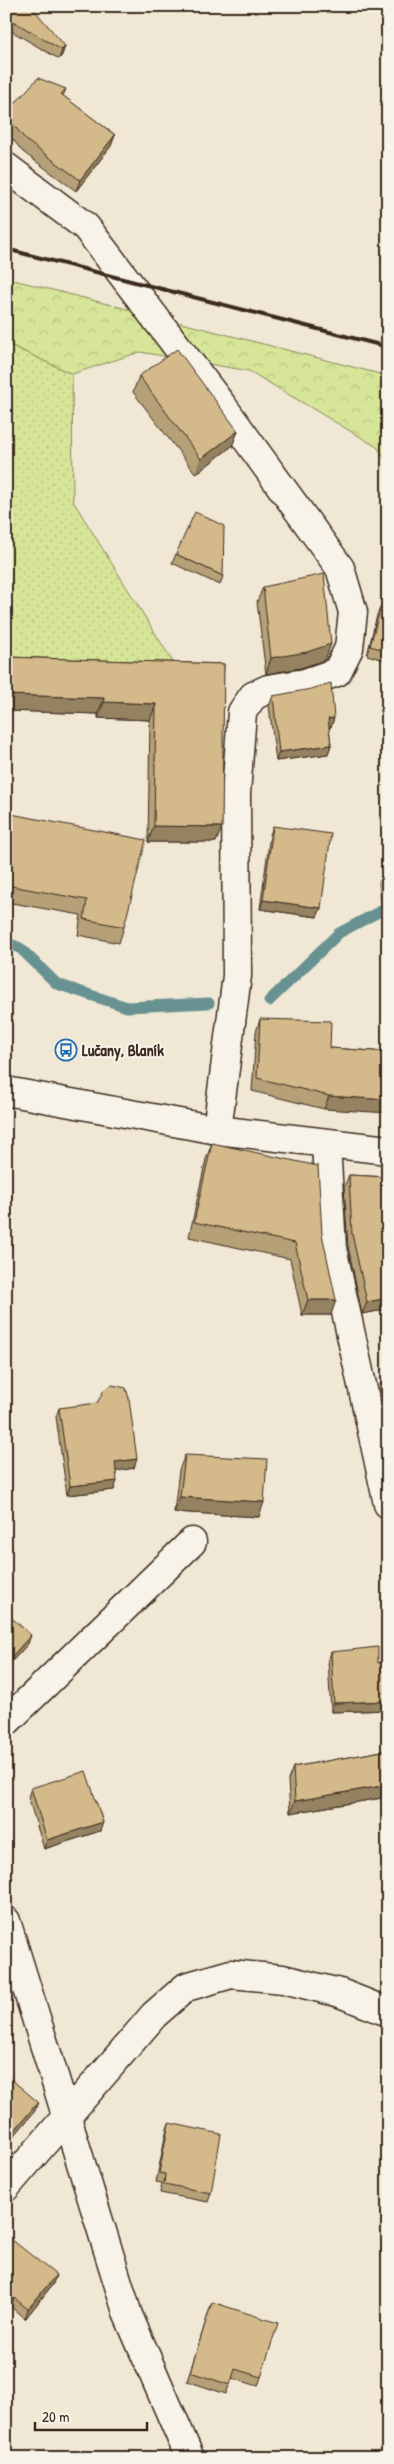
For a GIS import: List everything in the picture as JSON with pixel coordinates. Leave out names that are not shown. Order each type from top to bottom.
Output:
[{"type":"street","points":[[6,167],[86,227],[104,250],[224,408],[340,568],[354,612],[349,648],[337,672],[305,682],[268,689],[253,696],[242,712],[236,794],[237,976],[217,1130]]},
{"type":"street","points":[[6,1091],[217,1130],[388,1150]]},
{"type":"street","points":[[326,1144],[332,1248],[388,1504]]},
{"type":"street","points":[[6,1722],[192,1542]]},
{"type":"street","points":[[6,1921],[128,2315],[190,2458]]},
{"type":"street","points":[[6,2187],[154,2014],[186,1986],[231,1974],[283,1979],[340,1993],[388,2012]]},
{"type":"green space","points":[[6,278],[388,376],[388,463],[377,447],[249,371],[140,352],[72,374],[6,343]]},
{"type":"green space","points":[[6,343],[72,374],[73,501],[173,662],[68,666],[6,665]]},
{"type":"building","points":[[6,6],[31,6],[65,46],[62,50],[6,17]]},
{"type":"building","points":[[38,78],[66,89],[61,94],[115,135],[80,180],[27,141],[6,116],[6,113]]},
{"type":"building","points":[[177,349],[238,431],[201,459],[139,376]]},
{"type":"building","points":[[195,512],[224,526],[223,576],[176,554]]},
{"type":"building","points":[[324,574],[331,644],[307,652],[271,658],[263,587]]},
{"type":"building","points":[[381,606],[388,608],[388,651],[370,646]]},
{"type":"building","points":[[6,657],[224,664],[222,827],[154,826],[156,704],[104,702],[104,698],[6,695]]},
{"type":"building","points":[[331,683],[334,718],[328,719],[331,745],[279,752],[273,696]]},
{"type":"building","points":[[6,813],[146,840],[124,927],[84,919],[87,900],[6,885]]},
{"type":"building","points":[[273,826],[331,834],[321,908],[263,900]]},
{"type":"building","points":[[388,869],[388,909],[384,871]]},
{"type":"building","points":[[260,1019],[331,1021],[330,1048],[388,1052],[388,1100],[329,1096],[257,1078]]},
{"type":"building","points":[[212,1143],[318,1166],[322,1234],[336,1300],[308,1300],[295,1243],[194,1222]]},
{"type":"building","points":[[349,1175],[388,1177],[388,1298],[367,1302],[352,1234]]},
{"type":"building","points":[[388,1379],[388,1405],[382,1381]]},
{"type":"building","points":[[112,1385],[126,1388],[137,1459],[115,1462],[117,1481],[70,1486],[59,1408],[97,1403],[104,1390]]},
{"type":"building","points":[[185,1455],[267,1459],[264,1502],[180,1497]]},
{"type":"building","points":[[6,1613],[31,1635],[6,1663]]},
{"type":"building","points":[[378,1647],[378,1663],[388,1662],[388,1701],[334,1703],[331,1652]]},
{"type":"building","points":[[388,1750],[388,1785],[295,1801],[293,1767]]},
{"type":"building","points":[[86,1771],[103,1822],[47,1840],[31,1788]]},
{"type":"building","points":[[6,2075],[38,2102],[6,2141]]},
{"type":"building","points":[[169,2123],[221,2134],[211,2193],[164,2184],[165,2174],[159,2173]]},
{"type":"building","points":[[6,2235],[56,2275],[28,2309],[14,2298],[9,2304],[6,2302]]},
{"type":"building","points":[[212,2302],[278,2323],[261,2377],[235,2369],[230,2385],[190,2372]]},
{"type":"waterway","points":[[269,1001],[339,933],[388,907]]},
{"type":"waterway","points":[[6,942],[20,948],[57,984],[127,1007],[209,1003]]},
{"type":"railway","points":[[6,249],[388,347]]},
{"type":"place","name":"Lučany, Blaník","points":[[66,1050]]}]
